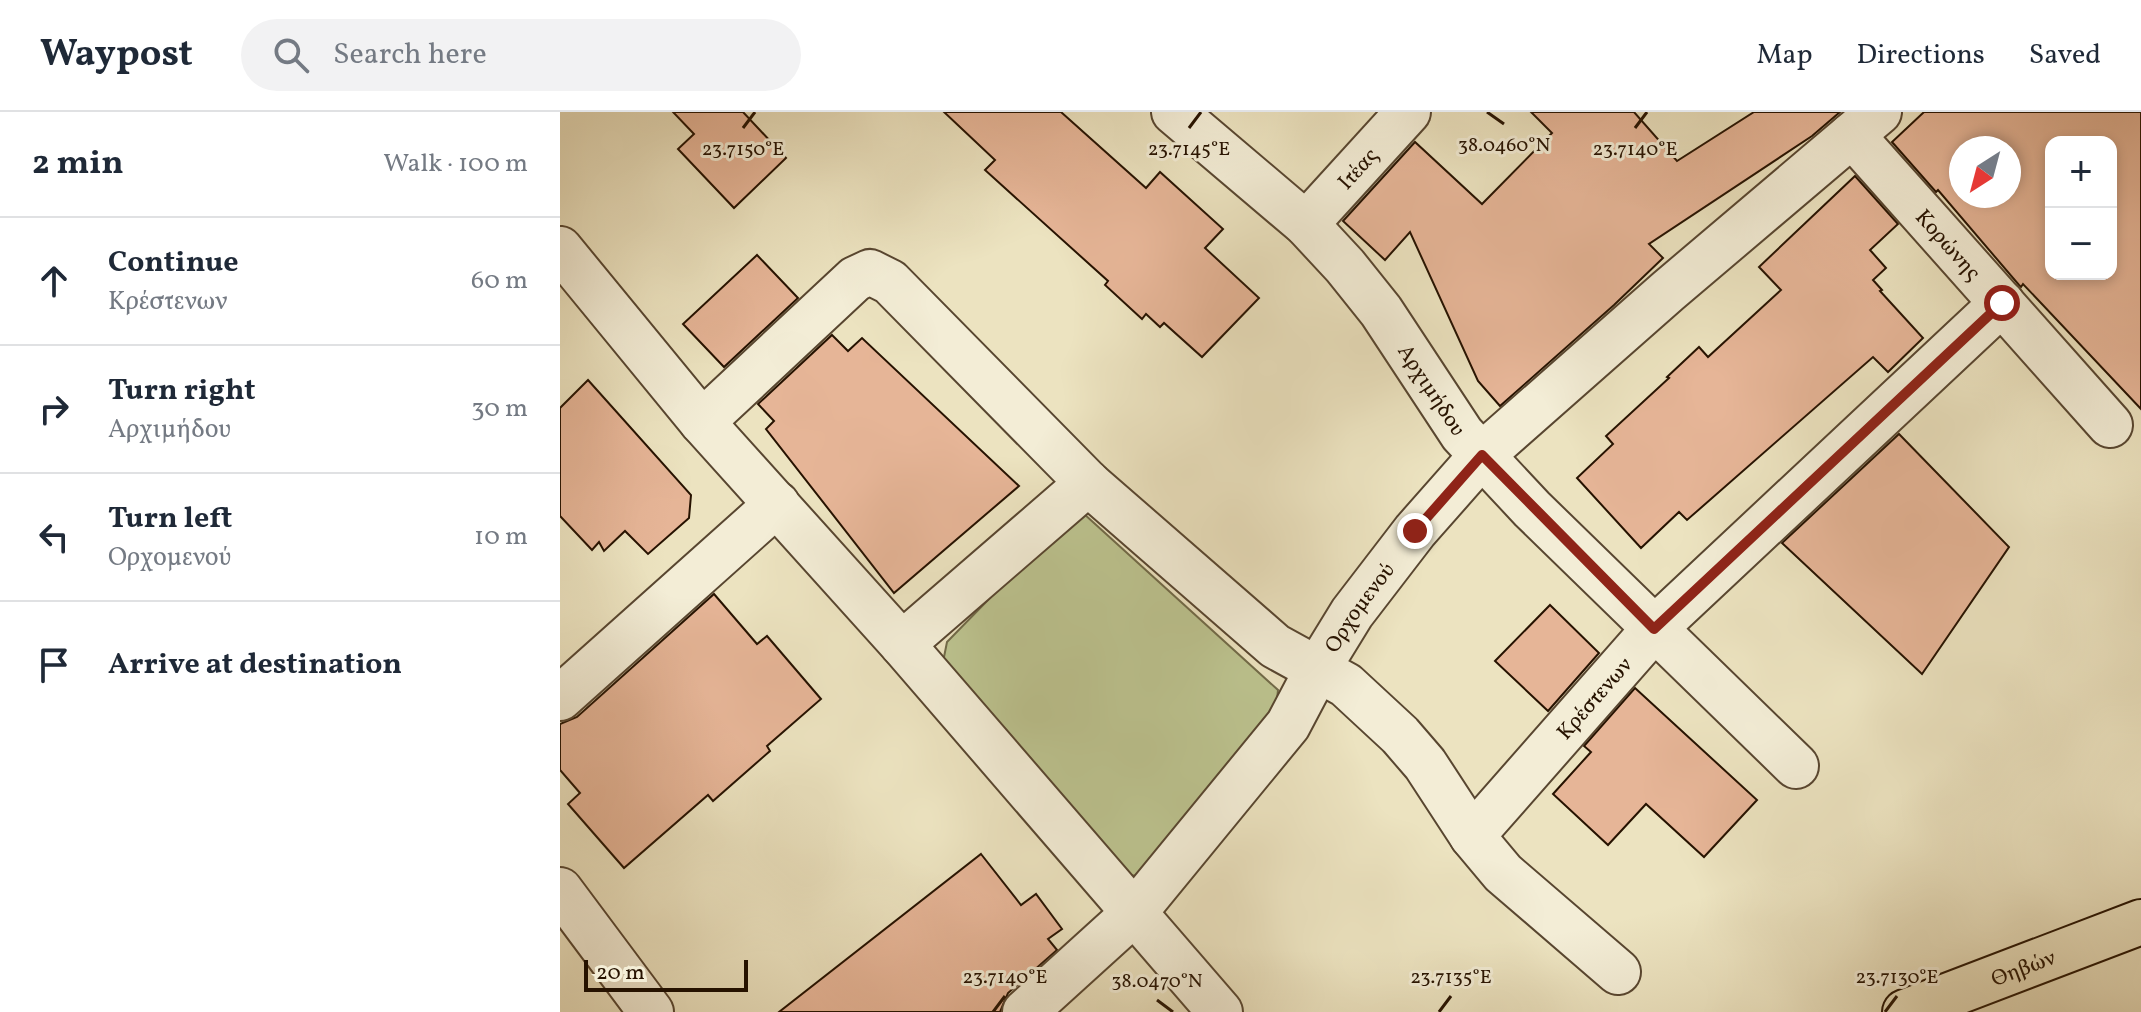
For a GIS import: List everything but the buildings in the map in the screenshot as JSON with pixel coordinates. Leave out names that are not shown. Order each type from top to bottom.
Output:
[{"type":"main road","name":"Θηβών","points":[[1905,1012],[2141,922]]},
{"type":"street","name":"Αρχιμήδου","points":[[1174,112],[1306,224],[1381,311],[1462,434],[1654,629],[1796,766]]},
{"type":"street","name":"Ιτέας","points":[[1306,224],[1408,112]]},
{"type":"street","name":"Κορώνης","points":[[1865,124],[2002,303],[2110,425]]},
{"type":"street","name":"Ορχομενού","points":[[1025,1012],[1133,914],[1288,725],[1317,670],[1380,574],[1482,455],[1668,291],[1865,124]]},
{"type":"street","points":[[560,249],[702,422],[902,644],[1220,1012]]},
{"type":"street","points":[[702,422],[855,279],[870,272],[890,282],[1088,483],[1275,646],[1346,685],[1400,735],[1425,764],[1472,836],[1503,873],[1618,972]]},
{"type":"street","name":"Κρέστενων","points":[[1472,836],[1654,629],[2002,303]]},
{"type":"street","points":[[902,644],[1088,483]]},
{"type":"street","points":[[560,698],[777,504]]},
{"type":"street","points":[[560,890],[651,1012]]},
{"type":"green space","points":[[1083,513],[1278,690],[1275,717],[1142,876],[1123,875],[942,667],[947,642],[1069,517]]},
{"type":"route","points":[[1415,531],[1482,455],[1532,509],[1654,629],[2002,303]]}]
